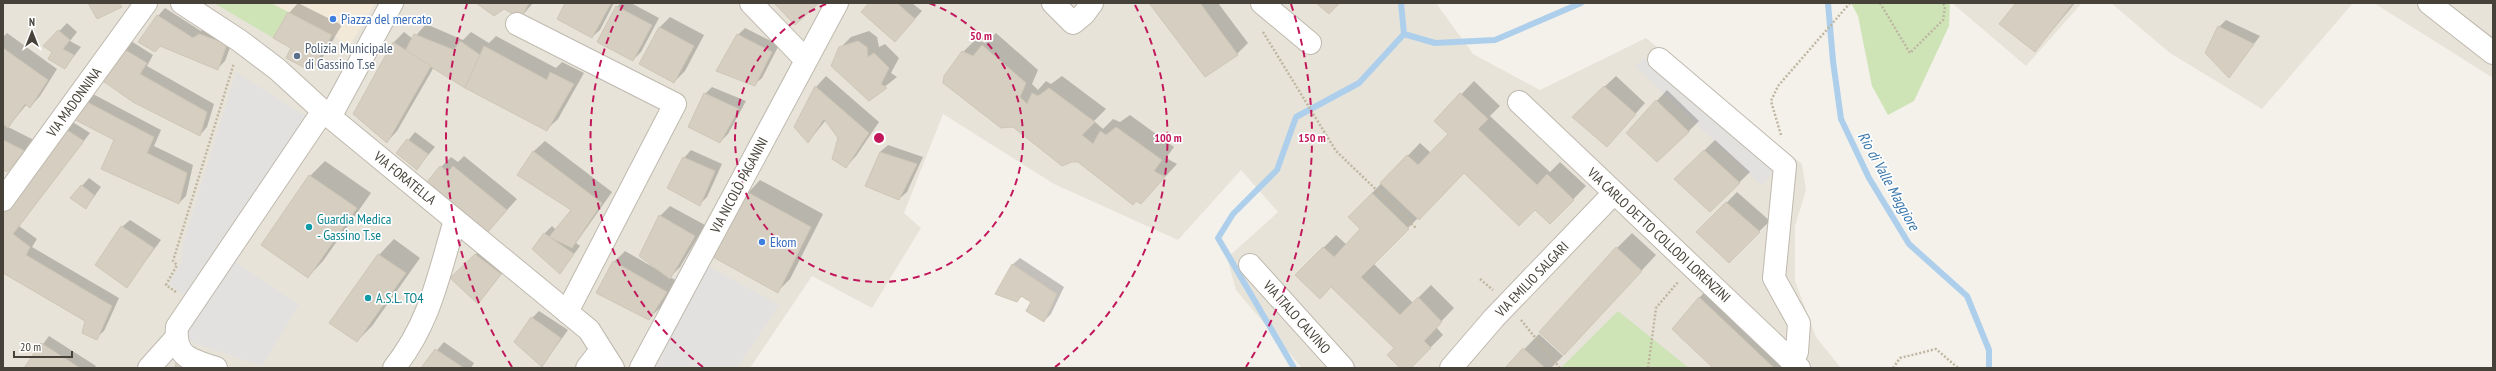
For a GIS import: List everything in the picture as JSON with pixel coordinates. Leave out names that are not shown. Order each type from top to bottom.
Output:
[{"type":"street","name":"VIA MADONNINA","points":[[3,200],[146,3]]},
{"type":"street","name":"VIA FORATELLA","points":[[182,3],[240,41],[277,69],[326,114],[589,330],[613,368]]},
{"type":"street","points":[[216,368],[188,358],[179,350],[175,339],[176,327],[326,114],[392,3]]},
{"type":"street","points":[[751,3],[806,60]]},
{"type":"street","name":"VIA NICOLÒ PAGANINI","points":[[641,368],[837,3]]},
{"type":"street","points":[[1053,3],[1073,23],[1092,3]]},
{"type":"street","points":[[1262,3],[1310,43]]},
{"type":"street","points":[[2429,3],[2493,53]]},
{"type":"street","points":[[517,24],[675,104],[567,312]]},
{"type":"street","points":[[1659,59],[1785,166],[1774,278],[1799,322],[1796,365]]},
{"type":"street","name":"VIA CARLO DETTO COLLODI LORENZINI","points":[[1519,102],[1796,365]]},
{"type":"street","name":"VIA EMILIO SALGARI","points":[[1452,368],[1494,318],[1614,193]]},
{"type":"street","points":[[394,368],[408,350],[426,316],[455,220]]},
{"type":"street","name":"VIA ITALO CALVINO","points":[[1250,265],[1343,368]]},
{"type":"street","points":[[149,368],[175,339]]},
{"type":"street","points":[[587,368],[602,350]]},
{"type":"path","points":[[1782,142],[1771,101],[1778,86],[1850,3]]},
{"type":"path","points":[[1880,3],[1910,53],[1943,20],[1945,6],[1943,3]]},
{"type":"path","points":[[1262,30],[1336,151],[1416,228]]},
{"type":"path","points":[[193,303],[166,285],[177,265],[173,261],[231,76],[240,41]]},
{"type":"path","points":[[1648,368],[1656,308],[1691,266]]},
{"type":"path","points":[[1893,368],[1900,358],[1936,349],[1958,368]]},
{"type":"shaded area","points":[[3,3],[1436,3],[1473,54],[1540,90],[1646,38],[1802,164],[1806,190],[1795,226],[1795,281],[1816,337],[1841,368],[1302,368],[1236,290],[1227,258],[1278,212],[1241,170],[1178,240],[1054,184],[943,114],[904,213],[921,228],[872,308],[812,276],[750,368],[3,368]]},
{"type":"shaded area","name":"Piazza del mercato","points":[[271,3],[375,3],[350,45]]},
{"type":"shaded area","points":[[1952,3],[2082,3],[2026,66]]},
{"type":"shaded area","points":[[2111,3],[2353,3],[2262,109],[2170,53]]},
{"type":"shaded area","points":[[2374,3],[2493,3],[2493,78]]},
{"type":"shaded area","points":[[1648,56],[1776,168],[1762,186],[1635,66]]},
{"type":"shaded area","points":[[236,72],[315,122],[193,303],[169,284],[182,261],[183,244]]},
{"type":"shaded area","points":[[233,260],[299,305],[262,366],[189,341],[183,333]]},
{"type":"shaded area","points":[[708,266],[779,305],[737,368],[655,368]]},
{"type":"green space","points":[[214,3],[271,3],[332,35],[311,71],[286,58],[290,48]]},
{"type":"green space","points":[[1851,3],[1950,3],[1949,26],[1914,101],[1888,115],[1872,86],[1858,16]]},
{"type":"green space","points":[[1618,311],[1689,368],[1561,368]]},
{"type":"building","points":[[88,3],[119,3],[122,7],[97,19]]},
{"type":"building","points":[[476,3],[529,3],[521,18],[504,9],[494,16]]},
{"type":"building","points":[[565,3],[611,3],[592,38],[557,19]]},
{"type":"building","points":[[774,3],[817,3],[818,4],[795,25]]},
{"type":"building","points":[[869,3],[897,3],[915,19],[895,42],[861,12]]},
{"type":"building","points":[[1149,3],[1200,3],[1238,55],[1205,77]]},
{"type":"building","points":[[1316,3],[1340,3],[1329,14]]},
{"type":"building","points":[[2016,3],[2073,3],[2035,52],[1999,24]]},
{"type":"building","points":[[616,6],[652,25],[633,61],[597,42]]},
{"type":"building","points":[[288,12],[332,35],[311,71],[286,58],[291,48],[273,38]]},
{"type":"building","points":[[157,15],[193,38],[199,34],[227,44],[218,70],[160,46],[155,52],[138,42]]},
{"type":"building","points":[[2218,26],[2254,44],[2229,78],[2205,53]]},
{"type":"building","points":[[659,27],[694,46],[674,83],[639,64]]},
{"type":"building","points":[[58,30],[70,40],[63,49],[74,55],[65,69],[48,59],[52,52],[43,46]]},
{"type":"building","points":[[414,34],[454,50],[460,41],[480,55],[465,88],[405,51]]},
{"type":"building","points":[[737,34],[772,52],[755,86],[716,71]]},
{"type":"building","points":[[858,41],[867,47],[868,57],[874,53],[889,68],[881,84],[887,88],[869,101],[831,66],[839,47]]},
{"type":"building","points":[[393,42],[431,66],[387,143],[353,114]]},
{"type":"building","points":[[982,45],[1026,83],[1020,97],[1027,104],[1032,93],[1038,96],[1049,88],[1095,122],[1082,135],[1093,144],[1100,131],[1106,135],[1116,127],[1162,160],[1154,171],[1165,177],[1141,204],[1136,201],[1133,205],[1078,162],[1072,162],[1062,166],[1013,127],[1001,128],[943,83],[944,76],[962,51],[973,56]]},
{"type":"building","points":[[484,46],[547,80],[550,72],[574,84],[547,131],[465,88]]},
{"type":"building","points":[[3,48],[48,80],[30,108],[25,104],[8,128],[3,124]]},
{"type":"building","points":[[122,48],[147,63],[140,74],[207,112],[200,136],[133,102],[100,79]]},
{"type":"building","points":[[815,86],[869,133],[846,168],[832,159],[838,138],[824,119],[808,143],[794,127]]},
{"type":"building","points":[[1604,86],[1636,114],[1607,147],[1572,117]]},
{"type":"building","points":[[704,93],[739,109],[720,143],[688,127]]},
{"type":"building","points":[[1460,93],[1488,119],[1478,129],[1537,185],[1547,174],[1574,200],[1550,224],[1535,210],[1519,226],[1464,173],[1419,220],[1380,183],[1407,155],[1418,165],[1448,134],[1434,121]]},
{"type":"building","points":[[83,100],[154,137],[147,153],[187,173],[179,204],[101,169],[114,140],[70,117]]},
{"type":"building","points":[[1656,100],[1689,132],[1657,162],[1626,133]]},
{"type":"building","points":[[62,127],[84,141],[13,234],[30,247],[26,255],[112,306],[97,340],[82,333],[85,321],[3,273],[3,210]]},
{"type":"building","points":[[407,139],[428,154],[417,170],[396,153]]},
{"type":"building","points":[[3,140],[25,151],[7,172],[3,170]]},
{"type":"building","points":[[1704,150],[1740,183],[1710,212],[1674,179]]},
{"type":"building","points":[[533,151],[602,203],[572,248],[549,237],[571,210],[517,175]]},
{"type":"building","points":[[880,152],[917,164],[899,200],[865,186]]},
{"type":"building","points":[[683,157],[715,171],[700,206],[667,188]]},
{"type":"building","points":[[440,166],[448,172],[453,166],[507,210],[488,232],[427,182]]},
{"type":"building","name":"Guardia Medica - Gassino T.se","points":[[309,175],[357,208],[308,278],[261,245]]},
{"type":"building","points":[[81,185],[94,195],[86,209],[70,198]]},
{"type":"building","name":"Ekom","points":[[747,192],[811,227],[778,293],[713,257]]},
{"type":"building","points":[[1372,193],[1409,229],[1361,277],[1400,315],[1418,297],[1442,322],[1424,341],[1431,348],[1411,368],[1400,368],[1387,355],[1394,348],[1331,287],[1320,299],[1295,275],[1323,247],[1334,257],[1360,229],[1348,217]]},
{"type":"building","points":[[1726,202],[1760,232],[1729,263],[1696,232]]},
{"type":"building","points":[[659,215],[695,236],[670,279],[639,256]]},
{"type":"building","points":[[121,226],[154,248],[127,288],[95,265]]},
{"type":"building","points":[[544,233],[574,254],[560,274],[532,249]]},
{"type":"building","points":[[1616,247],[1642,271],[1564,355],[1539,332]]},
{"type":"building","name":"A.S.L. TO4","points":[[378,254],[406,273],[357,342],[329,323]]},
{"type":"building","points":[[475,254],[501,274],[478,304],[450,278]]},
{"type":"building","points":[[613,261],[667,292],[649,320],[596,293]]},
{"type":"building","points":[[1012,264],[1057,294],[1044,322],[1026,311],[1031,302],[1021,296],[1017,302],[995,294]]},
{"type":"building","points":[[1699,297],[1774,368],[1713,368],[1672,329]]},
{"type":"building","points":[[531,317],[561,338],[542,367],[514,342]]},
{"type":"building","points":[[41,343],[80,368],[24,368]]},
{"type":"building","points":[[1523,348],[1545,368],[1505,368]]},
{"type":"building","points":[[435,349],[464,368],[421,368]]},
{"type":"building","points":[[177,358],[201,368],[175,368]]},
{"type":"waterway","name":"Rio di Valle Maggiore","points":[[1401,3],[1404,34],[1435,43],[1495,40],[1581,3]]},
{"type":"waterway","name":"Rio di Valle Maggiore","points":[[1828,3],[1833,61],[1841,119],[1869,178],[1909,244],[1967,296],[1989,350],[1989,368]]},
{"type":"waterway","points":[[1294,368],[1218,238],[1233,214],[1277,170],[1296,117],[1359,83],[1404,34]]},
{"type":"place","name":"Piazza del mercato","points":[[333,19]]},
{"type":"place","name":"Polizia Municipale di Gassino T.se","points":[[297,56]]},
{"type":"place","name":"Guardia Medica - Gassino T.se","points":[[309,227]]},
{"type":"place","name":"Ekom","points":[[762,242]]},
{"type":"place","name":"A.S.L. TO4","points":[[368,298]]}]
